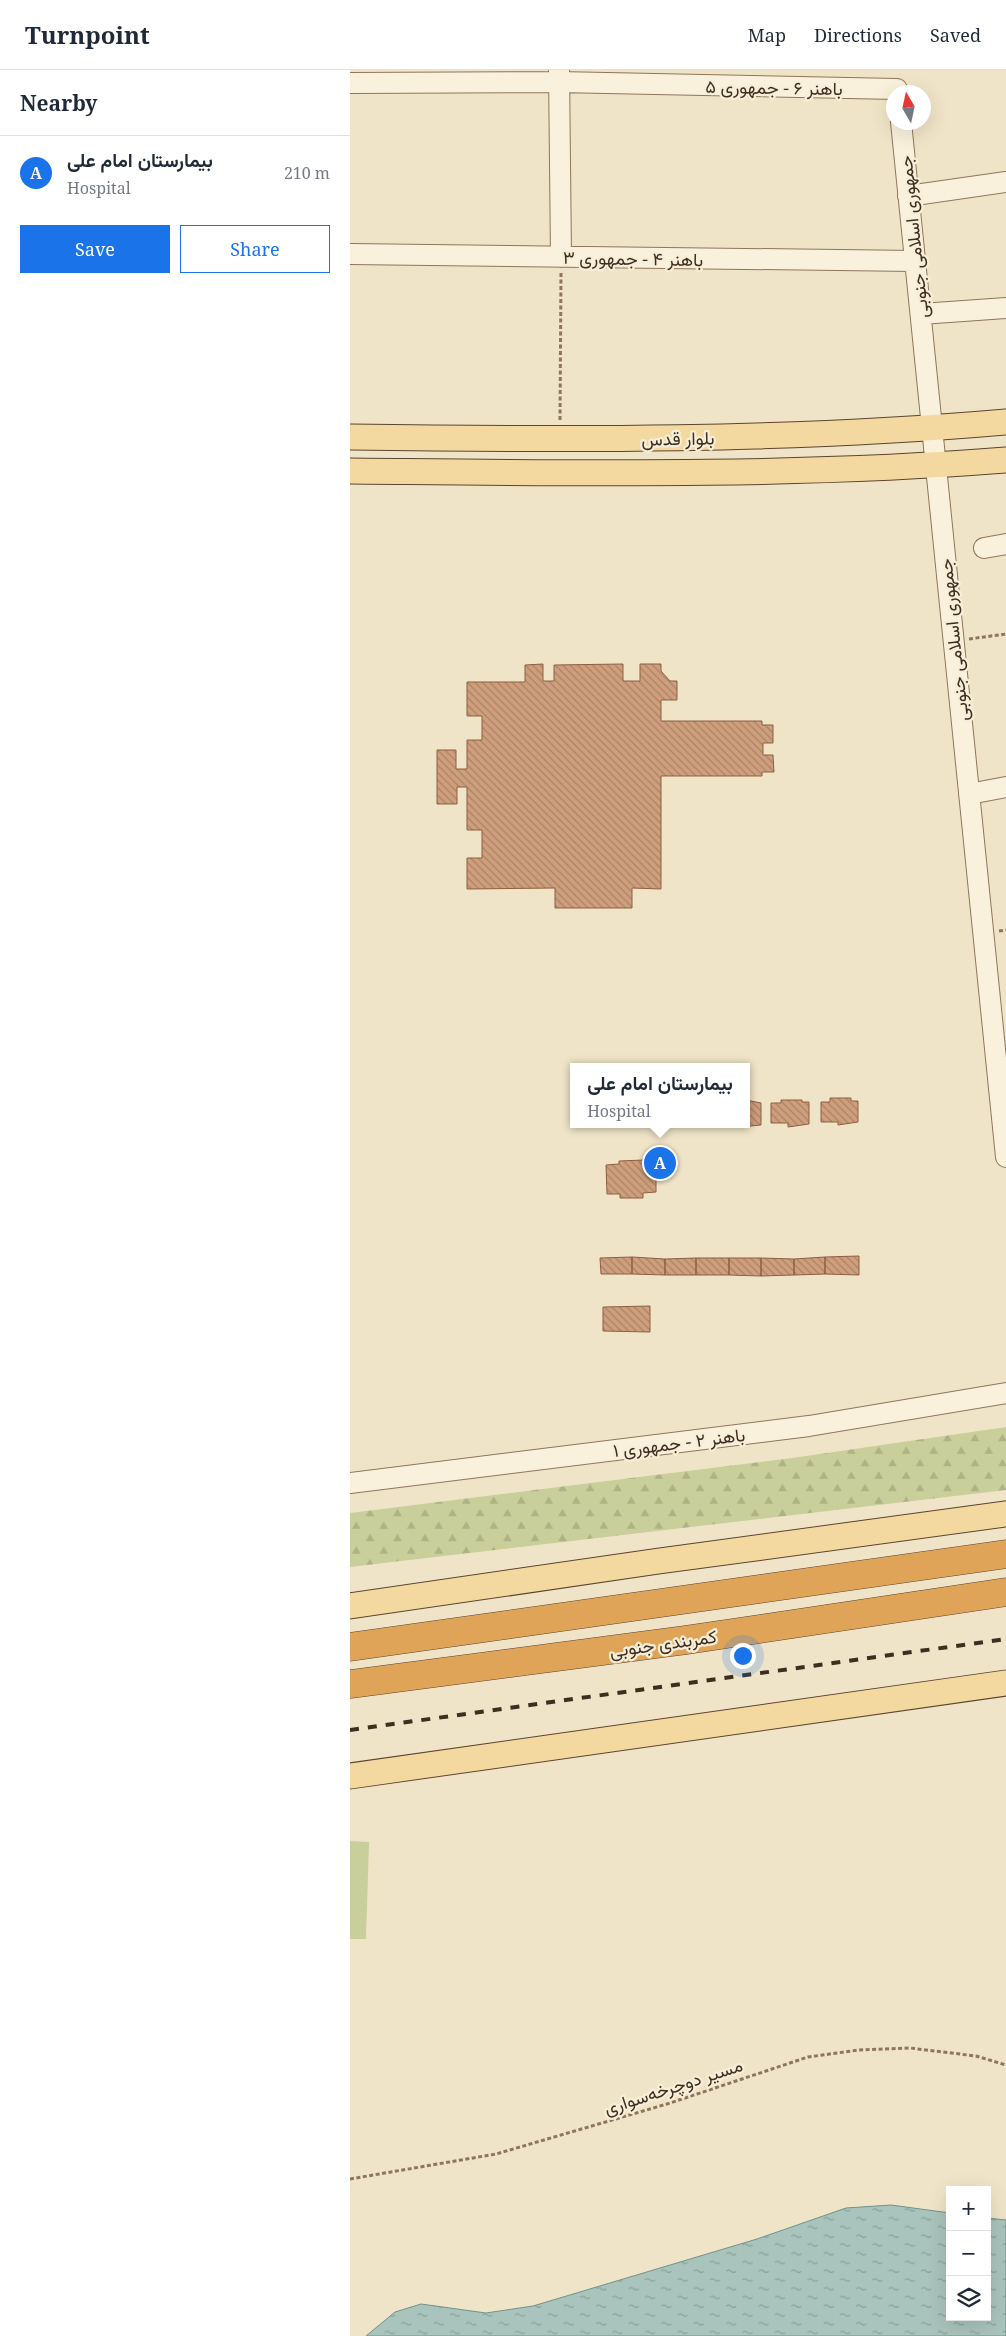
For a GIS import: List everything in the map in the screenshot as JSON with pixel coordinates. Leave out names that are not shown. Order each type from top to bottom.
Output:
[{"type":"highway","points":[[350,1647],[1006,1554]]},
{"type":"highway","name":"کمربندی جنوبی","points":[[350,1684],[686,1640],[1006,1592]]},
{"type":"main road","name":"بلوار قدس","points":[[350,437],[560,440],[714,438],[932,428],[1006,422]]},
{"type":"main road","points":[[714,438],[714,473]]},
{"type":"main road","name":"بلوار قدس","points":[[350,472],[714,473],[936,465],[1006,460]]},
{"type":"main road","points":[[350,1606],[659,1561],[1006,1514]]},
{"type":"main road","points":[[350,1776],[1006,1683]]},
{"type":"street","name":"باهنر ۶ - جمهوری ۵","points":[[350,83],[558,76],[897,84]]},
{"type":"street","points":[[558,76],[561,257]]},
{"type":"street","name":"جمهوری اسلامی جنوبی","points":[[902,130],[969,794],[1004,1112],[1006,1157]]},
{"type":"street","points":[[908,196],[1006,182]]},
{"type":"street","name":"باهنر ۴ - جمهوری ۳","points":[[350,254],[915,261]]},
{"type":"street","points":[[920,314],[1006,308]]},
{"type":"street","points":[[984,548],[1006,544]]},
{"type":"street","points":[[969,794],[1006,787]]},
{"type":"street","name":"باهنر ۲ - جمهوری ۱","points":[[350,1483],[809,1426],[1006,1393]]},
{"type":"path","points":[[560,440],[561,257]]},
{"type":"path","points":[[954,641],[1006,634]]},
{"type":"path","name":"مسیر دوچرخه‌سواری","points":[[350,2179],[496,2154],[667,2104],[808,2058],[859,2050],[910,2048],[976,2056],[1006,2065]]},
{"type":"green space","points":[[1006,1427],[1006,1490],[350,1567],[350,1513],[792,1458]]},
{"type":"green space","points":[[350,1841],[369,1842],[366,1939],[350,1939]]},
{"type":"water","points":[[891,2205],[946,2212],[946,2321],[991,2321],[991,2218],[1006,2220],[1006,2336],[366,2336],[395,2312],[421,2304],[486,2313],[533,2306],[757,2239],[846,2208]]},
{"type":"building","points":[[543,664],[543,681],[554,681],[554,665],[623,664],[623,681],[640,681],[640,664],[661,664],[661,671],[670,681],[677,681],[677,700],[661,700],[661,721],[762,721],[762,725],[773,725],[773,743],[763,743],[763,755],[773,755],[774,772],[762,772],[762,776],[661,776],[661,889],[632,888],[632,908],[555,908],[555,888],[467,889],[467,858],[482,858],[482,830],[467,830],[467,787],[457,787],[457,804],[437,804],[437,750],[456,750],[456,769],[467,769],[467,740],[482,740],[482,716],[467,716],[467,682],[525,682],[525,665]]},
{"type":"building","points":[[830,1098],[851,1098],[851,1101],[858,1101],[858,1122],[838,1125],[838,1122],[821,1122],[821,1102],[830,1102]]},
{"type":"building","points":[[781,1100],[809,1102],[809,1124],[788,1127],[788,1123],[771,1123],[771,1103],[781,1103]]},
{"type":"building","points":[[750,1101],[761,1103],[761,1125],[750,1126]]},
{"type":"building","points":[[644,1160],[644,1165],[656,1165],[656,1192],[643,1193],[643,1198],[620,1198],[620,1194],[607,1194],[606,1165],[619,1164],[619,1161]]},
{"type":"building","points":[[859,1256],[859,1275],[825,1274],[825,1257]]},
{"type":"building","points":[[632,1257],[632,1274],[601,1274],[600,1258]]},
{"type":"building","points":[[632,1257],[665,1259],[665,1275],[632,1274]]},
{"type":"building","points":[[825,1257],[825,1274],[794,1275],[794,1259]]},
{"type":"building","points":[[696,1258],[696,1275],[665,1275],[665,1259]]},
{"type":"building","points":[[696,1258],[729,1258],[729,1275],[696,1275]]},
{"type":"building","points":[[729,1258],[761,1258],[761,1276],[729,1275]]},
{"type":"building","points":[[761,1258],[794,1259],[794,1275],[761,1276]]},
{"type":"building","points":[[650,1306],[650,1332],[603,1331],[603,1307]]},
{"type":"railway","points":[[350,1730],[1006,1639]]},
{"type":"place","name":"بیمارستان امام علی","points":[[660,1163]]}]
